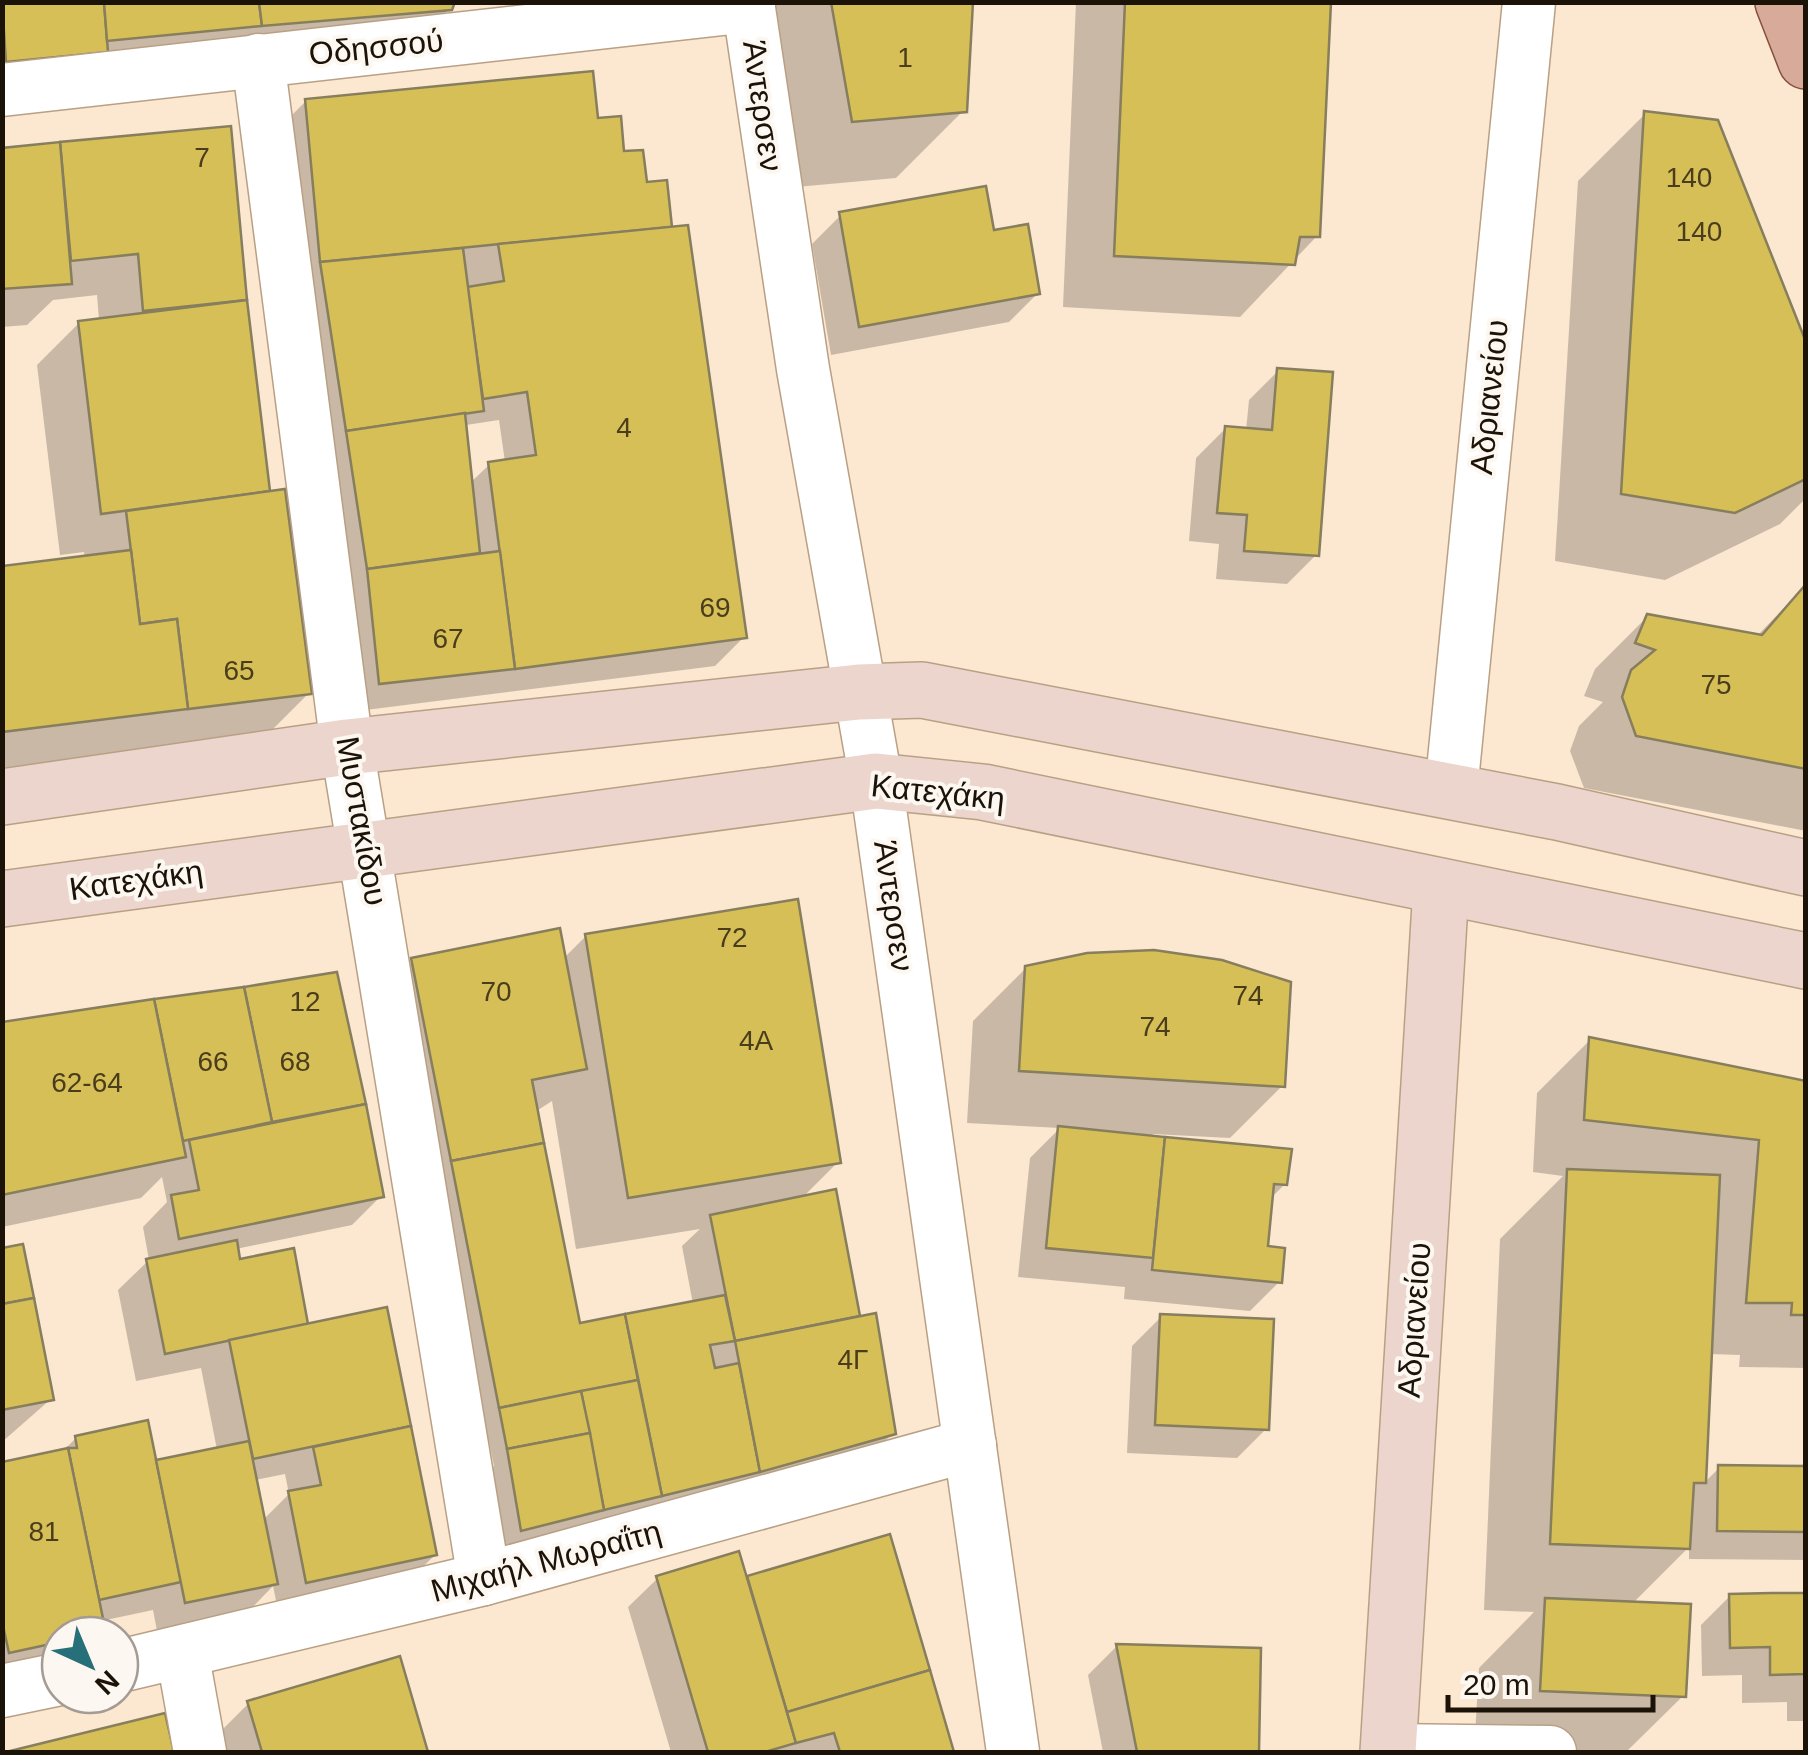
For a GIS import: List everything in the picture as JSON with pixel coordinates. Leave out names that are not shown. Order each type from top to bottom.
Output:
[{"type":"main road","points":[[1784,2],[1806,61]]},
{"type":"main road","points":[[2,797],[348,747],[858,692],[922,690],[1451,791],[1806,868]]},
{"type":"main road","name":"Κατεχάκη","points":[[2,899],[367,846],[876,780],[983,792],[1806,961]]},
{"type":"main road","name":"Αδριανείου","points":[[1388,1751],[1441,888]]},
{"type":"street","name":"Αδριανείου","points":[[1451,791],[1528,2]]},
{"type":"street","name":"Οδησσού","points":[[2,90],[643,9],[749,4]]},
{"type":"street","name":"Άντερσεν","points":[[749,4],[803,368],[876,780],[1013,1752]]},
{"type":"street","name":"Μυστακίδου","points":[[258,60],[348,747],[484,1580]]},
{"type":"street","name":"Μιχαήλ Μωραΐτη","points":[[140,1661],[484,1580],[970,1444]]},
{"type":"street","points":[[182,1652],[200,1752]]},
{"type":"street","points":[[2,1691],[40,1682]]},
{"type":"street","points":[[1388,1751],[1550,1752]]},
{"type":"building","points":[[2,2],[104,2],[108,52],[6,62]]},
{"type":"building","points":[[104,2],[259,2],[262,26],[107,41]]},
{"type":"building","points":[[259,2],[455,2],[452,10],[262,26]]},
{"type":"building","points":[[831,2],[973,2],[967,112],[852,122]]},
{"type":"building","points":[[1125,2],[1331,2],[1320,237],[1300,237],[1295,265],[1114,256]]},
{"type":"building","points":[[593,71],[598,118],[621,116],[624,151],[643,150],[647,182],[667,180],[672,227],[320,262],[305,99]]},
{"type":"building","points":[[1644,111],[1718,120],[1806,342],[1806,479],[1735,513],[1621,494]]},
{"type":"building","points":[[231,126],[247,300],[143,311],[138,254],[71,261],[60,142]]},
{"type":"building","points":[[60,142],[72,284],[2,289],[2,148]]},
{"type":"building","points":[[986,186],[994,230],[1028,224],[1040,294],[859,327],[839,212]]},
{"type":"building","points":[[688,225],[747,638],[515,669],[488,462],[536,455],[527,392],[483,399],[467,287],[504,281],[498,244]]},
{"type":"building","points":[[463,248],[484,411],[346,431],[320,262]]},
{"type":"building","points":[[247,300],[270,491],[101,514],[78,321]]},
{"type":"building","points":[[1277,368],[1333,372],[1319,556],[1244,551],[1247,515],[1217,513],[1225,426],[1272,430]]},
{"type":"building","points":[[465,413],[480,553],[367,569],[346,431]]},
{"type":"building","points":[[285,489],[312,694],[188,709],[177,619],[140,624],[126,511]]},
{"type":"building","points":[[131,550],[140,624],[177,619],[188,709],[2,732],[2,566]]},
{"type":"building","points":[[500,551],[515,669],[379,684],[367,569]]},
{"type":"building","points":[[1806,584],[1806,769],[1636,736],[1622,697],[1631,670],[1655,650],[1635,643],[1647,614],[1762,635]]},
{"type":"building","points":[[798,899],[841,1163],[628,1198],[585,934]]},
{"type":"building","points":[[560,928],[587,1069],[532,1080],[544,1143],[451,1161],[411,958]]},
{"type":"building","points":[[1154,950],[1222,960],[1291,982],[1285,1087],[1019,1071],[1025,966],[1087,953]]},
{"type":"building","points":[[337,972],[366,1104],[272,1122],[244,987]]},
{"type":"building","points":[[244,987],[272,1122],[183,1141],[154,999]]},
{"type":"building","points":[[154,999],[186,1157],[2,1195],[2,1022]]},
{"type":"building","points":[[1589,1037],[1806,1081],[1806,1315],[1791,1315],[1792,1303],[1746,1303],[1759,1140],[1584,1120]]},
{"type":"building","points":[[366,1104],[384,1197],[179,1239],[171,1195],[199,1190],[189,1140]]},
{"type":"building","points":[[1058,1126],[1165,1137],[1153,1258],[1046,1248]]},
{"type":"building","points":[[1165,1137],[1292,1149],[1287,1185],[1274,1184],[1268,1246],[1285,1248],[1282,1283],[1152,1270]]},
{"type":"building","points":[[544,1143],[580,1323],[625,1314],[638,1380],[499,1408],[451,1161]]},
{"type":"building","points":[[1567,1169],[1720,1175],[1706,1483],[1694,1483],[1690,1549],[1550,1544]]},
{"type":"building","points":[[836,1189],[860,1316],[735,1341],[710,1215]]},
{"type":"building","points":[[237,1240],[240,1259],[294,1248],[308,1324],[165,1354],[146,1259]]},
{"type":"building","points":[[23,1244],[34,1298],[2,1304],[2,1248]]},
{"type":"building","points":[[725,1295],[735,1341],[710,1345],[715,1368],[739,1363],[760,1472],[662,1496],[625,1314]]},
{"type":"building","points":[[34,1298],[54,1400],[2,1410],[2,1304]]},
{"type":"building","points":[[387,1307],[411,1426],[253,1459],[229,1340]]},
{"type":"building","points":[[876,1313],[896,1434],[760,1472],[735,1341]]},
{"type":"building","points":[[1160,1314],[1274,1319],[1269,1430],[1155,1425]]},
{"type":"building","points":[[638,1380],[662,1496],[604,1510],[581,1391]]},
{"type":"building","points":[[581,1391],[590,1433],[507,1449],[499,1408]]},
{"type":"building","points":[[148,1420],[181,1582],[99,1600],[68,1448],[77,1448],[75,1436]]},
{"type":"building","points":[[411,1426],[437,1555],[306,1583],[288,1491],[321,1485],[313,1447]]},
{"type":"building","points":[[590,1433],[604,1510],[521,1531],[507,1449]]},
{"type":"building","points":[[249,1441],[278,1584],[185,1603],[156,1460]]},
{"type":"building","points":[[68,1448],[102,1615],[40,1615],[40,1646],[9,1653],[2,1621],[2,1462]]},
{"type":"building","points":[[1718,1465],[1806,1466],[1806,1532],[1717,1531]]},
{"type":"building","points":[[890,1534],[930,1670],[787,1712],[747,1576]]},
{"type":"building","points":[[739,1551],[796,1743],[765,1752],[708,1752],[656,1576]]},
{"type":"building","points":[[1806,1593],[1806,1674],[1770,1675],[1770,1647],[1730,1648],[1729,1594]]},
{"type":"building","points":[[1545,1598],[1691,1604],[1686,1697],[1540,1691]]},
{"type":"building","points":[[1116,1644],[1261,1648],[1259,1752],[1137,1752]]},
{"type":"building","points":[[400,1656],[428,1752],[262,1752],[247,1701]]},
{"type":"building","points":[[930,1670],[954,1752],[840,1752],[834,1733],[796,1743],[787,1712]]},
{"type":"building","points":[[165,1713],[174,1752],[10,1752],[10,1751]]}]
